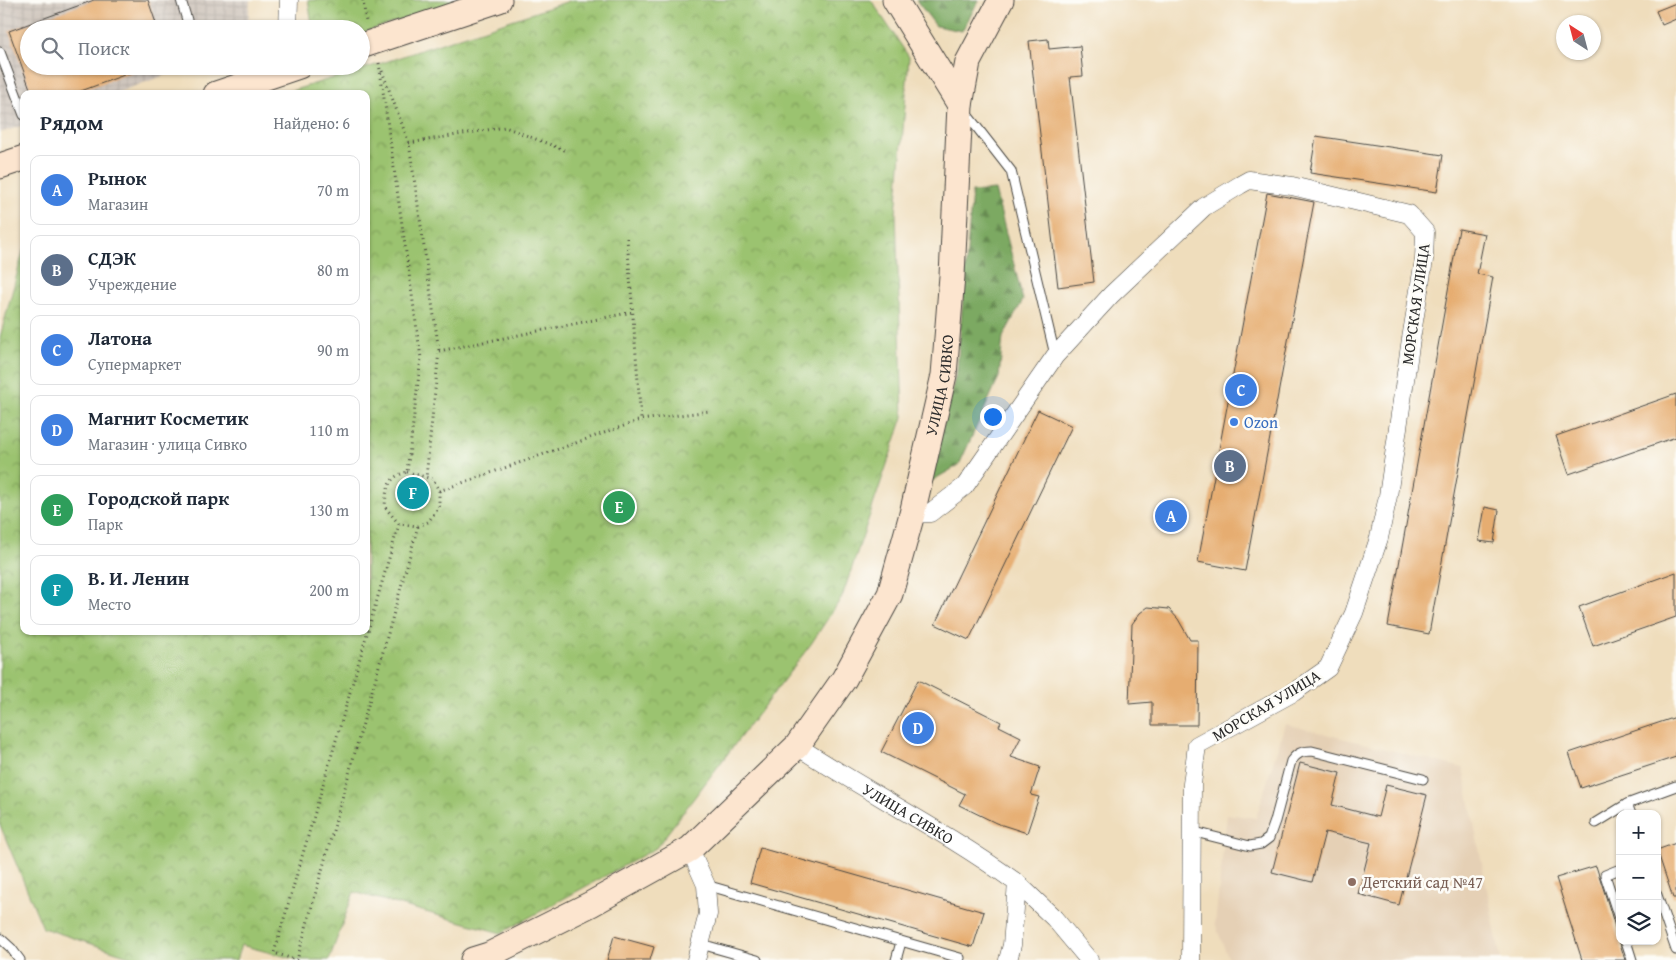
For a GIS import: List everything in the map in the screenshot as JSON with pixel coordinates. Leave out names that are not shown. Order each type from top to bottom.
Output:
[{"type":"street","points":[[288,20],[289,0]]},
{"type":"street","points":[[370,51],[499,0]]},
{"type":"street","points":[[895,0],[960,105]]},
{"type":"street","name":"УЛИЦА СИВКО","points":[[473,960],[489,955],[591,904],[690,849],[797,746],[844,679],[890,594],[912,514],[944,376],[952,276],[960,105],[968,62],[1001,0]]},
{"type":"street","points":[[227,90],[269,75]]},
{"type":"street","points":[[0,166],[20,159]]},
{"type":"street","name":"МОРСКАЯ УЛИЦА","points":[[912,514],[930,513],[965,486],[1055,356],[1111,295],[1204,207],[1249,180],[1292,186],[1409,214],[1425,232],[1424,260],[1388,496],[1378,538],[1354,613],[1328,668],[1294,692],[1197,745],[1192,784],[1191,960]]},
{"type":"street","name":"УЛИЦА СИВКО","points":[[797,746],[826,766],[989,862],[1017,883],[1054,918],[1089,960]]},
{"type":"street","points":[[690,849],[706,885],[708,914],[698,952]]},
{"type":"street","points":[[1008,960],[1012,945],[1017,883]]},
{"type":"lane","points":[[181,0],[187,20]]},
{"type":"lane","points":[[0,52],[20,104]]},
{"type":"lane","points":[[960,105],[1011,171],[1055,356]]},
{"type":"lane","points":[[1191,831],[1250,846],[1261,844],[1269,838],[1292,761],[1301,752],[1312,751],[1423,779]]},
{"type":"lane","points":[[1596,823],[1628,804],[1676,786]]},
{"type":"lane","points":[[1628,804],[1629,810]]},
{"type":"lane","points":[[1616,870],[1605,874],[1616,908]]},
{"type":"lane","points":[[706,885],[960,958]]},
{"type":"lane","points":[[1659,900],[1676,950]]},
{"type":"lane","points":[[0,938],[20,960]]},
{"type":"lane","points":[[896,960],[901,942]]},
{"type":"lane","points":[[1627,945],[1632,960]]},
{"type":"lane","points":[[698,952],[757,960]]},
{"type":"path","points":[[363,0],[366,20]]},
{"type":"path","points":[[370,51],[409,143],[438,352],[426,478]]},
{"type":"path","points":[[370,51],[422,358],[407,472]]},
{"type":"path","points":[[409,143],[504,126],[564,150]]},
{"type":"path","points":[[627,238],[641,420]]},
{"type":"path","points":[[438,352],[634,312]]},
{"type":"path","points":[[439,491],[641,420],[710,411]]},
{"type":"path","points":[[407,472],[433,479],[439,491],[439,506],[428,522],[418,526],[399,524],[386,508],[386,488],[398,474],[407,472]]},
{"type":"path","points":[[370,624],[399,524]]},
{"type":"path","points":[[367,635],[274,953],[296,960],[418,526]]},
{"type":"shaded area","points":[[0,0],[250,0],[248,20],[20,20],[20,75],[165,75],[124,90],[20,90],[20,126],[0,133]]},
{"type":"shaded area","name":"Детский сад №47","points":[[1285,724],[1463,768],[1501,960],[1229,960],[1215,924],[1227,814],[1256,818]]},
{"type":"green space","points":[[308,0],[465,0],[370,30],[370,20],[311,20]]},
{"type":"green space","points":[[572,0],[871,0],[909,57],[896,214],[903,417],[842,597],[811,644],[656,848],[501,933],[354,892],[329,960],[298,960],[241,945],[236,960],[141,960],[43,928],[0,825],[0,337],[20,263],[20,635],[370,635],[370,90],[294,90],[343,75],[370,75],[370,67]]},
{"type":"green space","points":[[916,0],[979,0],[962,31],[936,26]]},
{"type":"green space","points":[[995,190],[1023,300],[1003,337],[999,377],[959,465],[928,483],[957,370],[972,192]]},
{"type":"building","points":[[94,0],[148,0],[155,20],[39,20]]},
{"type":"building","points":[[1676,3],[1676,19],[1662,25],[1656,11]]},
{"type":"building","points":[[20,27],[20,61],[9,31]]},
{"type":"building","points":[[1048,39],[1049,49],[1080,46],[1083,76],[1070,77],[1094,282],[1058,287],[1029,41]]},
{"type":"building","points":[[25,75],[124,75],[84,90],[31,90]]},
{"type":"building","points":[[1316,136],[1443,155],[1437,192],[1310,173]]},
{"type":"building","points":[[1267,193],[1314,202],[1245,571],[1198,562]]},
{"type":"building","points":[[1459,229],[1485,234],[1477,274],[1493,277],[1429,634],[1388,626]]},
{"type":"building","points":[[1676,394],[1676,437],[1569,474],[1556,436]]},
{"type":"building","points":[[1038,410],[1072,426],[969,640],[935,624]]},
{"type":"building","points":[[1485,507],[1499,510],[1494,543],[1479,541]]},
{"type":"building","points":[[1676,572],[1676,617],[1593,646],[1579,607]]},
{"type":"building","points":[[1148,607],[1169,609],[1178,619],[1190,640],[1198,640],[1197,725],[1152,725],[1152,702],[1129,704],[1132,624],[1140,613]]},
{"type":"building","points":[[918,680],[1001,722],[999,726],[1021,737],[1011,757],[1040,767],[1031,795],[1039,797],[1027,833],[996,823],[959,805],[965,794],[881,752]]},
{"type":"building","points":[[1676,717],[1676,757],[1581,788],[1569,753]]},
{"type":"building","points":[[1300,763],[1340,773],[1332,805],[1378,817],[1386,785],[1427,795],[1399,905],[1358,894],[1371,843],[1325,832],[1312,882],[1272,872]]},
{"type":"building","points":[[1676,843],[1676,898],[1673,898],[1661,862],[1661,849]]},
{"type":"building","points":[[760,848],[984,912],[973,947],[750,883]]},
{"type":"building","points":[[1596,866],[1616,930],[1616,945],[1620,945],[1625,960],[1582,960],[1556,878]]},
{"type":"building","points":[[614,936],[654,947],[650,960],[607,960]]},
{"type":"place","name":"Латона","points":[[1241,390]]},
{"type":"place","name":"Ozon","points":[[1234,422]]},
{"type":"place","name":"СДЭК","points":[[1230,466]]},
{"type":"place","name":"В. И. Ленин","points":[[413,493]]},
{"type":"place","name":"Городской парк","points":[[619,507]]},
{"type":"place","name":"Рынок","points":[[1171,516]]},
{"type":"place","name":"Магнит Косметик","points":[[918,728]]},
{"type":"place","name":"Детский сад №47","points":[[1352,882]]}]
